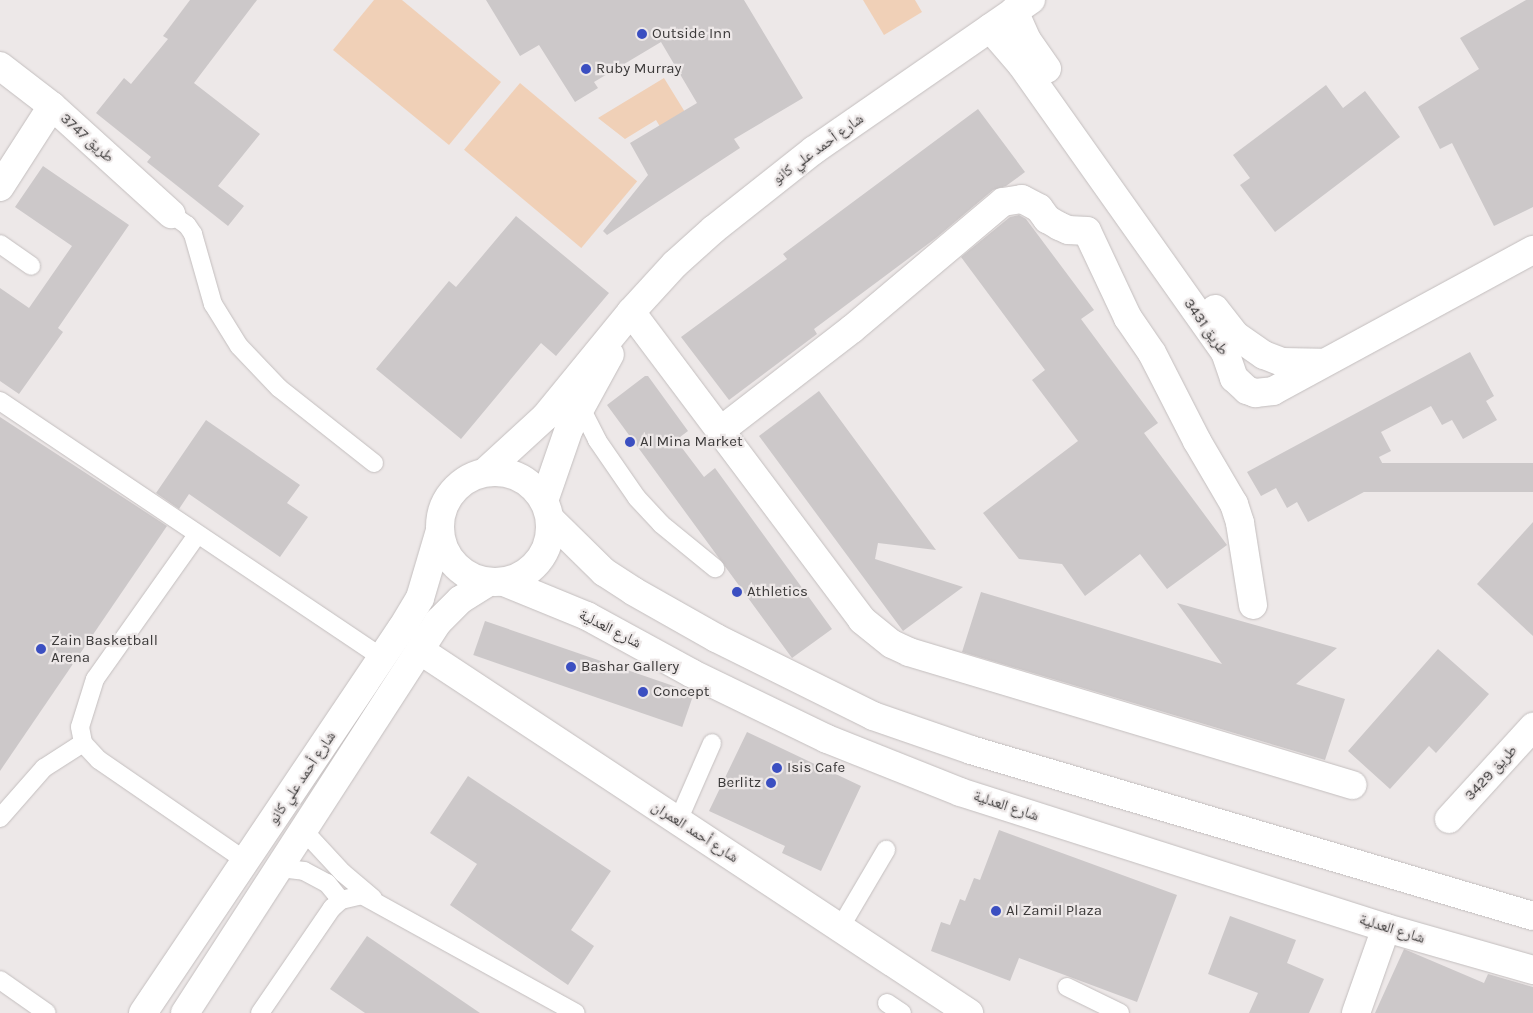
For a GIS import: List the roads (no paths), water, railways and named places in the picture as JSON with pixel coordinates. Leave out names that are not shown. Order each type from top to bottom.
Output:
[{"type":"street","name":"شارع أحمد علي كانو","points":[[485,472],[545,417],[628,316],[675,264],[762,189],[1022,6]]},
{"type":"street","points":[[720,432],[852,329],[1003,202],[1022,200],[1031,202],[1047,220],[1068,230],[1087,231],[1128,201],[1027,40],[1022,6]]},
{"type":"street","name":"طريق 3431","points":[[990,28],[1012,50],[1128,201],[1216,325],[1234,378],[1240,385],[1255,393],[1272,391],[1533,250]]},
{"type":"street","name":"طريق 3747","points":[[0,66],[52,106],[171,214]]},
{"type":"street","points":[[0,187],[52,106]]},
{"type":"street","points":[[1087,231],[1128,318],[1152,353],[1196,441],[1234,504],[1240,523],[1253,605]]},
{"type":"street","name":"شارع أحمد علي كانو","points":[[547,510],[569,429],[628,316]]},
{"type":"street","points":[[628,316],[720,432],[862,620],[892,644],[909,652],[1352,785]]},
{"type":"street","points":[[1216,325],[1235,335],[1264,355],[1282,362],[1321,363]]},
{"type":"street","points":[[547,510],[544,552],[520,576],[496,582],[462,572],[443,548],[439,534],[440,517],[445,501],[462,483],[485,472],[502,472],[519,477],[534,487],[547,510],[604,572],[633,591],[716,638],[873,716],[971,750],[1533,916]]},
{"type":"street","name":"شارع أحمد علي كانو","points":[[143,1013],[382,658],[420,598],[439,534]]},
{"type":"street","name":"شارع أحمد علي كانو","points":[[185,1013],[438,622],[455,606],[496,582]]},
{"type":"street","name":"شارع العدلية","points":[[496,582],[587,616],[691,673],[827,739],[960,792],[1386,928],[1533,970]]},
{"type":"street","name":"شارع أحمد العمران","points":[[421,651],[969,1013]]},
{"type":"street","name":"طريق 3429","points":[[1449,818],[1533,727]]},
{"type":"street","points":[[1356,1013],[1386,928]]},
{"type":"lane","points":[[171,214],[188,225],[193,234],[213,304],[239,346],[279,388],[374,463]]},
{"type":"lane","points":[[0,244],[31,266]]},
{"type":"lane","points":[[0,401],[382,658]]},
{"type":"lane","points":[[581,408],[597,440],[637,498],[680,542],[715,568]]},
{"type":"lane","points":[[197,535],[95,679],[81,720],[82,743],[99,760],[246,861]]},
{"type":"lane","points":[[0,818],[44,768],[82,743]]},
{"type":"lane","points":[[678,821],[712,743]]},
{"type":"lane","points":[[304,831],[343,873],[373,898],[576,1013]]},
{"type":"lane","points":[[840,928],[886,850]]},
{"type":"lane","points":[[280,868],[304,870],[327,883],[340,900]]},
{"type":"lane","points":[[260,1013],[340,900],[362,895],[373,898]]},
{"type":"lane","points":[[0,980],[47,1013]]},
{"type":"lane","points":[[1067,988],[1120,1013]]},
{"type":"lane","points":[[886,1003],[902,1013]]},
{"type":"place","name":"Outside Inn","points":[[642,34]]},
{"type":"place","name":"Ruby Murray","points":[[586,69]]},
{"type":"place","name":"Al Mina Market","points":[[630,442]]},
{"type":"place","name":"Athletics","points":[[737,592]]},
{"type":"place","name":"Zain Basketball Arena","points":[[41,649]]},
{"type":"place","name":"Bashar Gallery","points":[[571,667]]},
{"type":"place","name":"Concept","points":[[643,692]]},
{"type":"place","name":"Isis Cafe","points":[[777,768]]},
{"type":"place","name":"Berlitz","points":[[771,783]]},
{"type":"place","name":"Al Zamil Plaza","points":[[996,911]]}]
